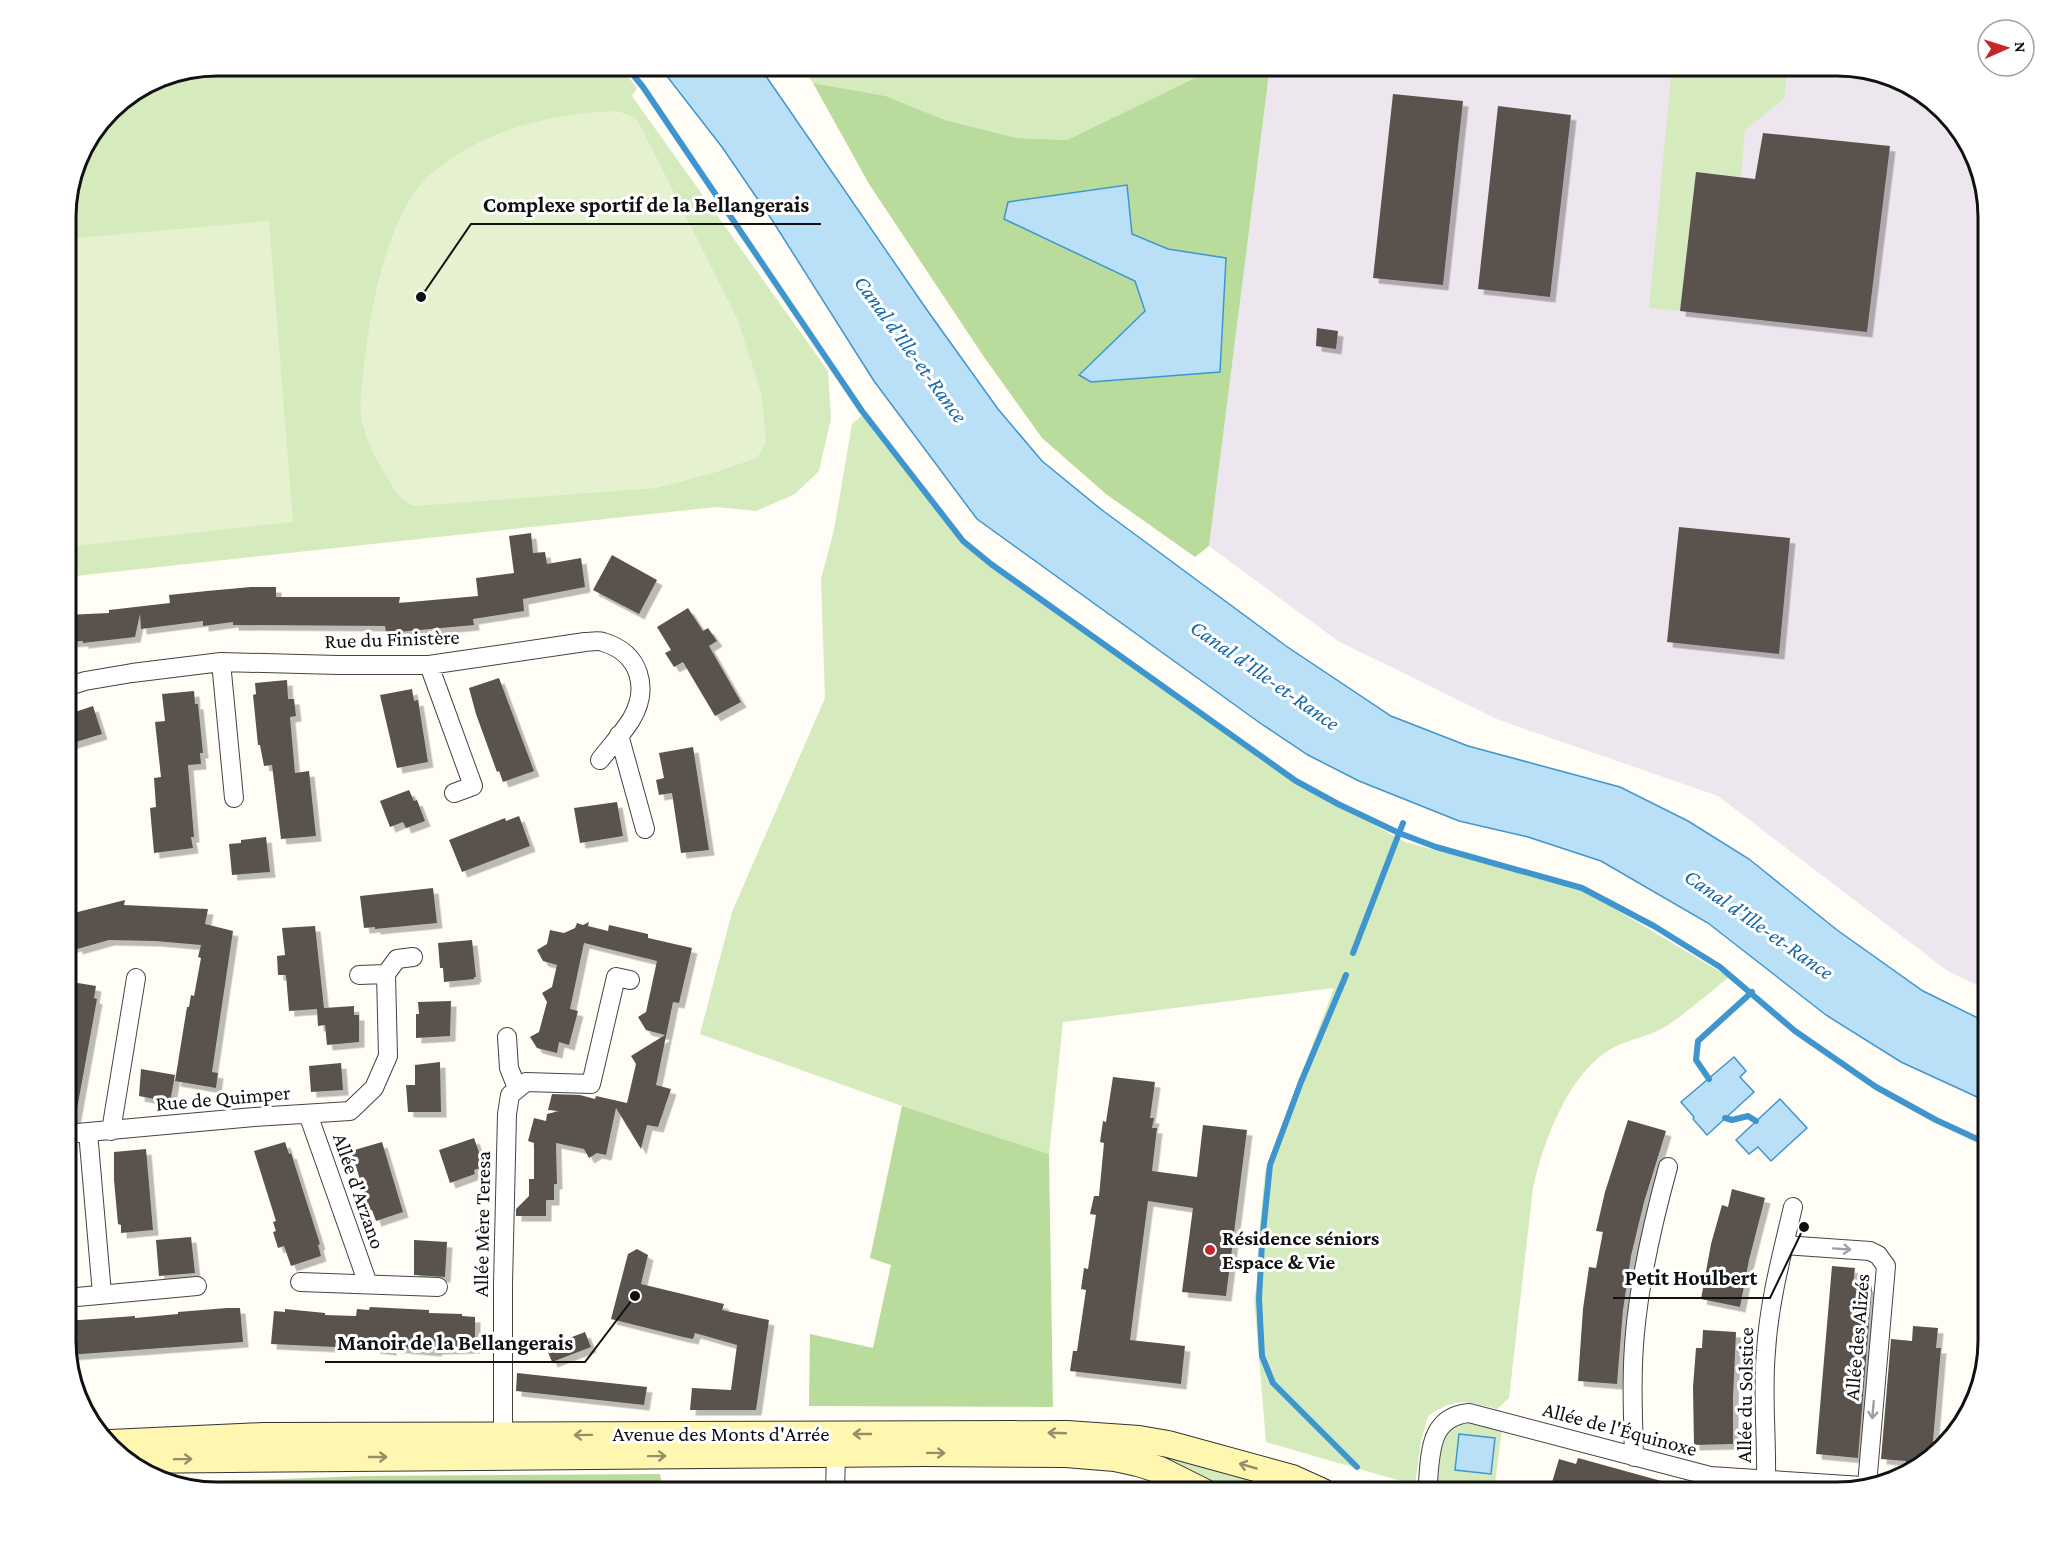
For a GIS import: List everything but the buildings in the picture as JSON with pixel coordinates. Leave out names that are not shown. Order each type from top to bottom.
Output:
[{"type":"street","name":"Rue du Finistère","points":[[77,684],[221,662],[338,665],[429,664],[585,642],[603,642],[627,654],[636,665],[640,683],[638,703],[631,719],[600,760]]},
{"type":"street","points":[[221,662],[234,798]]},
{"type":"street","points":[[429,664],[473,786],[454,793]]},
{"type":"street","points":[[619,735],[645,829]]},
{"type":"street","points":[[359,975],[386,974],[397,959],[413,957]]},
{"type":"street","name":"Rue de Quimper","points":[[77,1133],[350,1111],[374,1088],[388,1056],[386,974]]},
{"type":"street","points":[[507,1037],[508,1068],[517,1088],[526,1082],[598,1085],[616,977],[630,980]]},
{"type":"street","points":[[111,1131],[136,978]]},
{"type":"street","name":"Allée Mère Teresa","points":[[503,1436],[503,1284],[507,1114],[510,1095],[517,1088]]},
{"type":"street","name":"Allée d'Arzano","points":[[308,1114],[368,1284]]},
{"type":"street","points":[[88,1132],[102,1294]]},
{"type":"street","points":[[1634,1457],[1635,1334],[1648,1248],[1668,1167]]},
{"type":"street","name":"Allée du Solstice","points":[[1766,1479],[1764,1391],[1766,1352],[1774,1288],[1793,1207]]},
{"type":"street","name":"Allée des Alizés","points":[[1784,1245],[1870,1251],[1878,1255],[1886,1266],[1868,1478]]},
{"type":"street","name":"Allée d'Arzano","points":[[300,1282],[438,1287]]},
{"type":"street","points":[[77,1297],[197,1286]]},
{"type":"street","name":"Allée de l'Équinoxe","points":[[1428,1482],[1432,1443],[1439,1428],[1447,1419],[1459,1414],[1480,1415],[1710,1476],[1807,1482]]},
{"type":"street","name":"Avenue des Monts d'Arrée","points":[[121,1443],[263,1436],[1013,1432],[1110,1436],[1168,1444],[1301,1482]]},
{"type":"street","name":"Avenue des Monts d'Arrée","points":[[142,1460],[925,1453],[1088,1455],[1138,1463],[1160,1470],[1184,1482]]},
{"type":"street","points":[[835,1482],[836,1455]]},
{"type":"shaded area","points":[[1269,76],[1837,76],[1873,81],[1915,100],[1936,118],[1959,147],[1973,181],[1978,217],[1978,985],[1949,972],[1718,796],[1499,720],[1338,641],[1209,546]]},
{"type":"green space","points":[[1198,76],[1067,140],[1017,138],[945,120],[886,96],[813,83],[809,77]]},
{"type":"green space","points":[[1198,76],[1269,76],[1209,546],[1195,557],[1106,494],[1042,438],[984,357],[869,184],[813,83],[886,96],[945,120],[1017,138],[1067,140]],"holes":[[[1004,219],[1132,234],[1168,249],[1226,258],[1079,375],[1145,311],[1135,281]]]},
{"type":"green space","points":[[1671,76],[1787,76],[1784,99],[1745,130],[1741,177],[1696,172],[1680,311],[1649,308]]},
{"type":"green space","points":[[208,77],[628,77],[637,88],[632,96],[828,371],[831,418],[819,471],[795,494],[756,511],[716,507],[77,576],[77,208],[81,181],[95,147],[111,124],[139,100],[163,87],[190,79]]},
{"type":"green space","points":[[617,111],[634,117],[639,123],[737,318],[762,395],[766,443],[757,458],[657,488],[414,506],[409,504],[396,491],[374,455],[367,439],[360,406],[365,354],[375,299],[391,241],[402,215],[415,192],[431,174],[451,158],[495,135],[542,120]]},
{"type":"green space","points":[[269,221],[293,522],[77,546],[77,238]]},
{"type":"green space","points":[[866,412],[966,544],[1317,793],[1405,842],[1585,891],[1729,977],[1668,1025],[1609,1050],[1594,1062],[1569,1093],[1550,1131],[1533,1188],[1509,1398],[1497,1409],[1461,1402],[1454,1403],[1428,1416],[1421,1441],[1415,1482],[1405,1482],[1266,1442],[1254,1298],[1260,1272],[1259,1235],[1265,1171],[1334,988],[1063,1022],[1049,1154],[902,1106],[700,1034],[732,912],[825,698],[821,579],[834,530],[852,424]]},
{"type":"green space","points":[[902,1106],[1049,1154],[1053,1407],[809,1406],[810,1334],[873,1348],[891,1265],[870,1258]]},
{"type":"green space","points":[[1463,1420],[1502,1429],[1495,1482],[1438,1482],[1441,1444],[1449,1428]]},
{"type":"green space","points":[[1146,1450],[1269,1482],[1205,1482],[1144,1455]]},
{"type":"green space","points":[[660,1474],[661,1482],[212,1481],[363,1476]]},
{"type":"water","name":"Canal d'Ille-et-Rance","points":[[667,77],[766,77],[998,409],[1042,461],[1102,510],[1286,646],[1391,716],[1468,746],[1620,787],[1688,821],[1749,859],[1837,930],[1923,991],[1978,1018],[1978,1097],[1901,1062],[1826,1015],[1708,923],[1601,861],[1528,837],[1459,821],[1359,781],[1308,755],[1260,723],[977,519],[874,381],[772,220],[722,147]]},
{"type":"water","points":[[1127,185],[1132,234],[1168,249],[1226,258],[1220,372],[1091,382],[1079,375],[1145,311],[1135,281],[1004,219],[1008,202]]},
{"type":"water","points":[[1734,1057],[1746,1071],[1740,1077],[1754,1092],[1707,1135],[1681,1102]]},
{"type":"water","points":[[1780,1099],[1807,1128],[1771,1161],[1758,1147],[1749,1154],[1736,1140]]},
{"type":"water","points":[[1459,1434],[1495,1438],[1491,1474],[1455,1470]]},
{"type":"waterway","points":[[635,77],[862,411],[963,541],[991,564],[1296,781],[1399,833],[1436,847],[1582,888],[1654,926],[1720,967],[1795,1031],[1876,1087],[1936,1120],[1978,1139]]},
{"type":"waterway","points":[[1353,953],[1403,823]]},
{"type":"waterway","points":[[1346,975],[1301,1082],[1270,1165],[1259,1299],[1262,1356],[1273,1383],[1357,1467]]},
{"type":"waterway","points":[[1709,1079],[1696,1060],[1698,1041],[1752,992]]},
{"type":"waterway","points":[[1725,1118],[1732,1120],[1748,1116],[1756,1121]]},
{"type":"place","name":"Complexe sportif de la Bellangerais","points":[[421,297]]},
{"type":"place","name":"Petit Houlbert","points":[[1804,1227]]},
{"type":"place","name":"Résidence séniors Espace & Vie","points":[[1210,1250]]},
{"type":"place","name":"Manoir de la Bellangerais","points":[[635,1296]]}]
